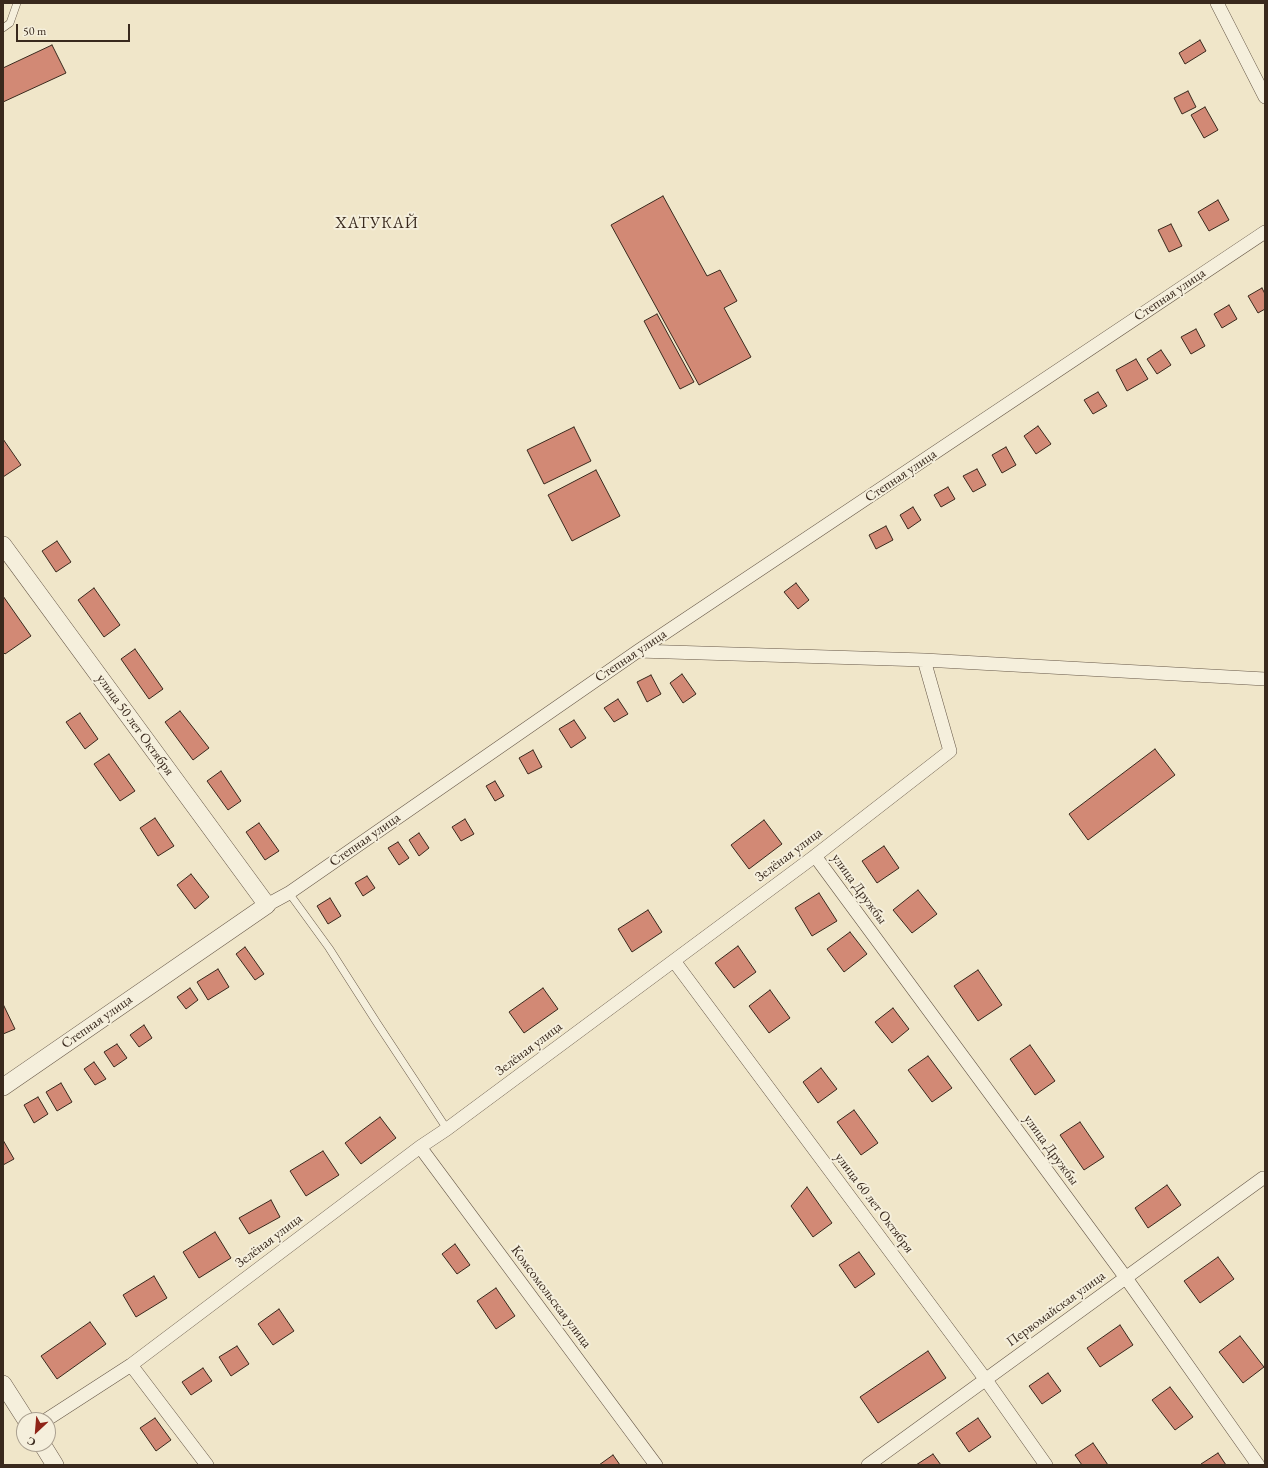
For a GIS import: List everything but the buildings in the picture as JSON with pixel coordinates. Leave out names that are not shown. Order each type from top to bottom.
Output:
[{"type":"street","points":[[1216,3],[1265,97]]},
{"type":"street","name":"Степная улица","points":[[3,1087],[267,905],[289,893],[638,651],[1265,232]]},
{"type":"street","name":"улица 50 лет Октября","points":[[3,545],[267,905]]},
{"type":"street","points":[[638,651],[924,660],[1265,679]]},
{"type":"street","name":"Зелёная улица","points":[[56,1413],[131,1364],[420,1147],[448,1129],[815,856],[950,751],[924,660]]},
{"type":"street","name":"улица Дружбы","points":[[815,856],[1126,1278],[1258,1465]]},
{"type":"street","name":"улица 60 лет Октября","points":[[674,961],[986,1380],[1046,1465]]},
{"type":"street","name":"Комсомольская улица","points":[[420,1147],[656,1465]]},
{"type":"street","name":"Первомайская улица","points":[[868,1465],[1264,1178]]},
{"type":"street","points":[[131,1364],[207,1465]]},
{"type":"street","points":[[3,1384],[21,1412]]},
{"type":"street","points":[[47,1452],[55,1465]]},
{"type":"lane","points":[[3,28],[10,23],[18,3]]},
{"type":"lane","points":[[289,893],[329,948],[448,1129]]},
{"type":"district","name":"ХАТУКАЙ","points":[[377,224]]}]
